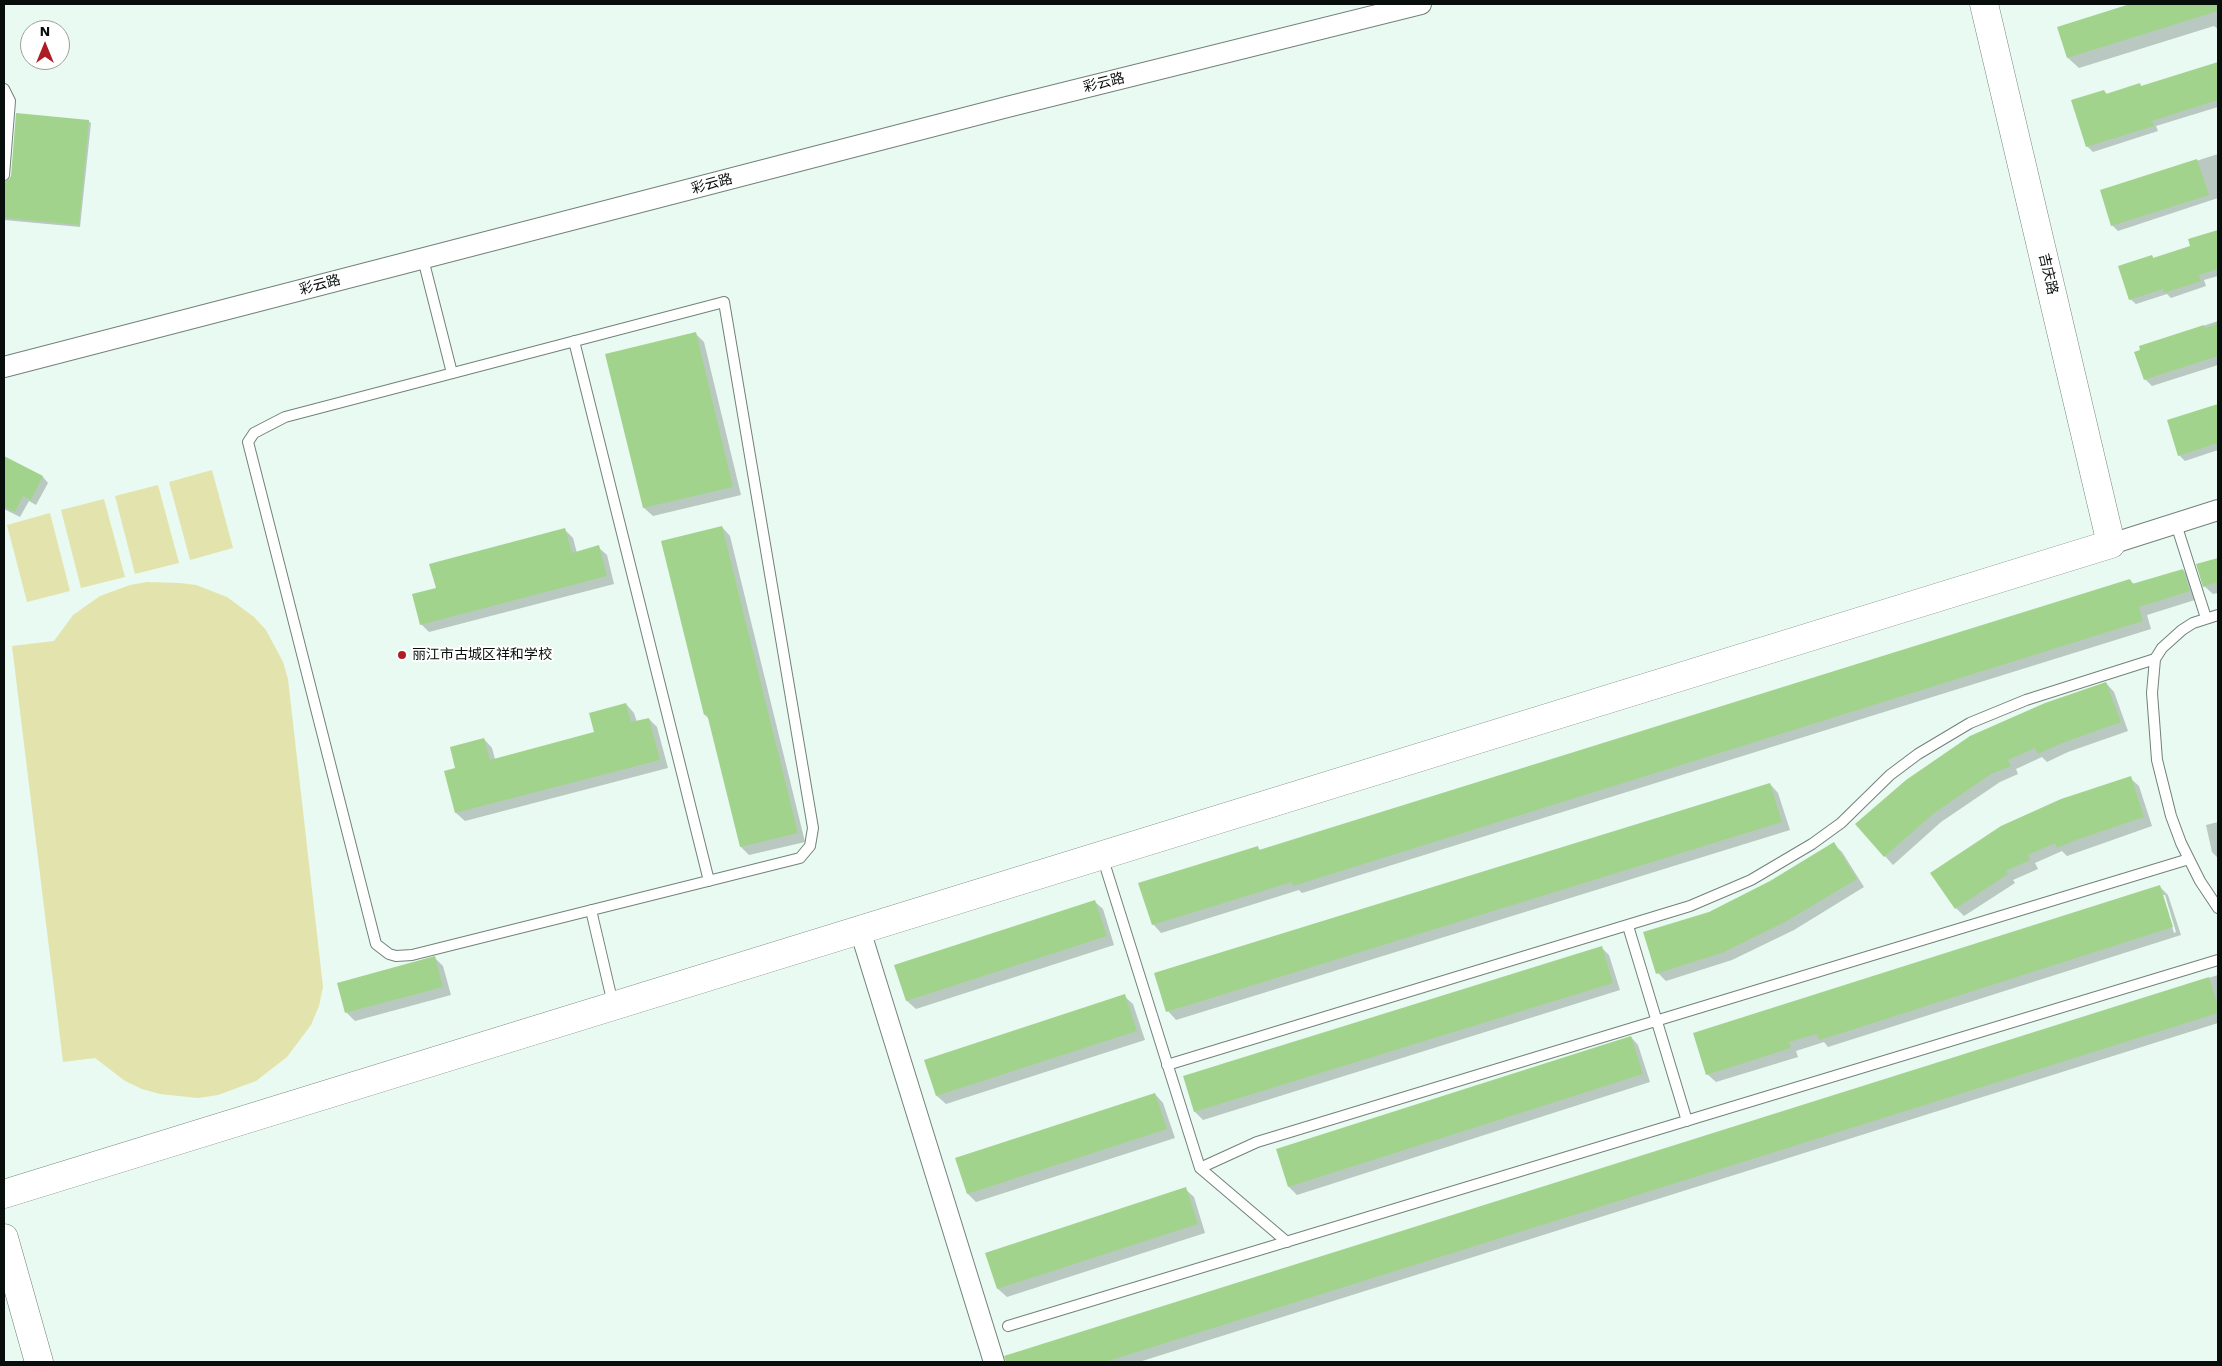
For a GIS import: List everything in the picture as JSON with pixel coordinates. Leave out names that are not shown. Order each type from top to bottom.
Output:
[{"type":"street","name":"彩云路","points":[[4,367],[1007,107],[1421,4]]},
{"type":"street","name":"吉庆路","points":[[1984,4],[2111,544]]},
{"type":"street","points":[[4,1194],[2218,510]]},
{"type":"street","points":[[860,930],[994,1362]]},
{"type":"street","points":[[4,1238],[39,1362]]},
{"type":"lane","points":[[4,89],[10,101],[4,174]]},
{"type":"lane","points":[[423,258],[452,373]]},
{"type":"lane","points":[[724,302],[814,828],[810,846],[800,858],[404,956],[389,954],[376,944],[248,442],[254,433],[284,417],[574,341],[724,302]]},
{"type":"lane","points":[[574,341],[709,881]]},
{"type":"lane","points":[[2176,524],[2206,618]]},
{"type":"lane","points":[[2218,615],[2193,622],[2176,634],[2162,648],[2154,659],[2152,693],[2157,760],[2171,816],[2200,881],[2218,908]]},
{"type":"lane","points":[[1167,1065],[1628,926],[1698,903],[1782,863],[1841,823],[1865,798],[1918,754],[1970,723],[2026,700],[2154,659]]},
{"type":"lane","points":[[1101,855],[1200,1168],[1287,1242]]},
{"type":"lane","points":[[1200,1168],[1257,1142],[2189,859]]},
{"type":"lane","points":[[590,910],[613,1006]]},
{"type":"lane","points":[[1628,926],[1687,1121]]},
{"type":"lane","points":[[1008,1326],[2218,960]]},
{"type":"green space","points":[[212,470],[233,548],[190,560],[169,482]]},
{"type":"green space","points":[[158,485],[179,563],[135,574],[115,496]]},
{"type":"green space","points":[[104,499],[125,577],[81,588],[61,510]]},
{"type":"green space","points":[[50,513],[70,591],[27,602],[7,525]]},
{"type":"green space","points":[[147,582],[196,585],[227,597],[254,617],[266,630],[283,662],[288,679],[323,987],[319,1006],[311,1025],[287,1057],[256,1081],[218,1095],[198,1098],[160,1094],[142,1089],[125,1081],[95,1058],[63,1062],[12,646],[54,641],[73,615],[100,596],[130,585]]},
{"type":"building","points":[[2130,4],[2218,4],[2218,11],[2067,58],[2057,27]]},
{"type":"building","points":[[2218,62],[2218,100],[2152,121],[2154,126],[2086,147],[2071,100],[2104,90],[2106,94],[2140,83],[2141,86]]},
{"type":"building","points":[[16,113],[89,120],[79,225],[4,218],[4,182],[11,176]]},
{"type":"building","points":[[2197,159],[2209,195],[2111,226],[2100,190]]},
{"type":"building","points":[[2218,230],[2218,269],[2199,275],[2201,281],[2164,293],[2163,289],[2129,300],[2118,266],[2152,255],[2153,258],[2190,246],[2188,239]]},
{"type":"building","points":[[2218,324],[2218,356],[2144,380],[2134,352],[2140,350],[2139,346],[2204,325],[2205,328]]},
{"type":"building","points":[[696,332],[733,487],[643,508],[605,354]]},
{"type":"building","points":[[2218,404],[2218,443],[2178,456],[2167,420]]},
{"type":"building","points":[[4,456],[43,476],[31,500],[23,496],[15,512],[4,507]]},
{"type":"building","points":[[722,526],[798,833],[740,847],[707,714],[704,715],[661,541]]},
{"type":"building","points":[[565,528],[572,553],[599,545],[607,576],[420,625],[412,594],[436,588],[429,564]]},
{"type":"building","points":[[2218,558],[2218,582],[2203,587],[2196,564]]},
{"type":"building","points":[[2183,569],[2190,591],[2139,607],[2143,621],[1293,886],[1292,882],[1152,925],[1138,883],[1258,846],[1259,850],[2130,579],[2132,584]]},
{"type":"building","points":[[2106,682],[2121,722],[2038,754],[2035,748],[2008,760],[2011,766],[1991,774],[1933,814],[1884,857],[1855,824],[1906,780],[1970,736],[2045,703]]},
{"type":"building","points":[[626,703],[631,722],[649,718],[660,760],[455,813],[444,771],[455,768],[450,747],[484,738],[490,760],[594,732],[589,713]]},
{"type":"building","points":[[2131,776],[2144,817],[2057,848],[2055,843],[2028,855],[2030,860],[2006,871],[2008,874],[1955,909],[1930,873],[2001,826],[2061,799]]},
{"type":"building","points":[[1770,783],[1782,822],[1166,1012],[1154,973]]},
{"type":"building","points":[[1834,842],[1857,879],[1785,922],[1724,952],[1656,974],[1643,932],[1709,912],[1770,881]]},
{"type":"building","points":[[2160,885],[2173,927],[1819,1040],[1817,1034],[1789,1042],[1791,1048],[1706,1075],[1693,1033]]},
{"type":"building","points":[[1095,900],[1107,936],[906,1001],[894,965]]},
{"type":"building","points":[[1602,946],[1613,983],[1194,1112],[1183,1076]]},
{"type":"building","points":[[435,956],[443,987],[345,1013],[337,983]]},
{"type":"building","points":[[2209,977],[2218,1006],[2218,1013],[1105,1362],[1006,1362],[1004,1356]]},
{"type":"building","points":[[1125,994],[1137,1031],[936,1096],[924,1060]]},
{"type":"building","points":[[1631,1036],[1643,1074],[1288,1187],[1276,1149]]},
{"type":"building","points":[[1155,1093],[1167,1129],[967,1194],[955,1158]]},
{"type":"building","points":[[1186,1187],[1198,1224],[997,1289],[985,1253]]},
{"type":"place","name":"丽江市古城区祥和学校","points":[[402,655]]}]
